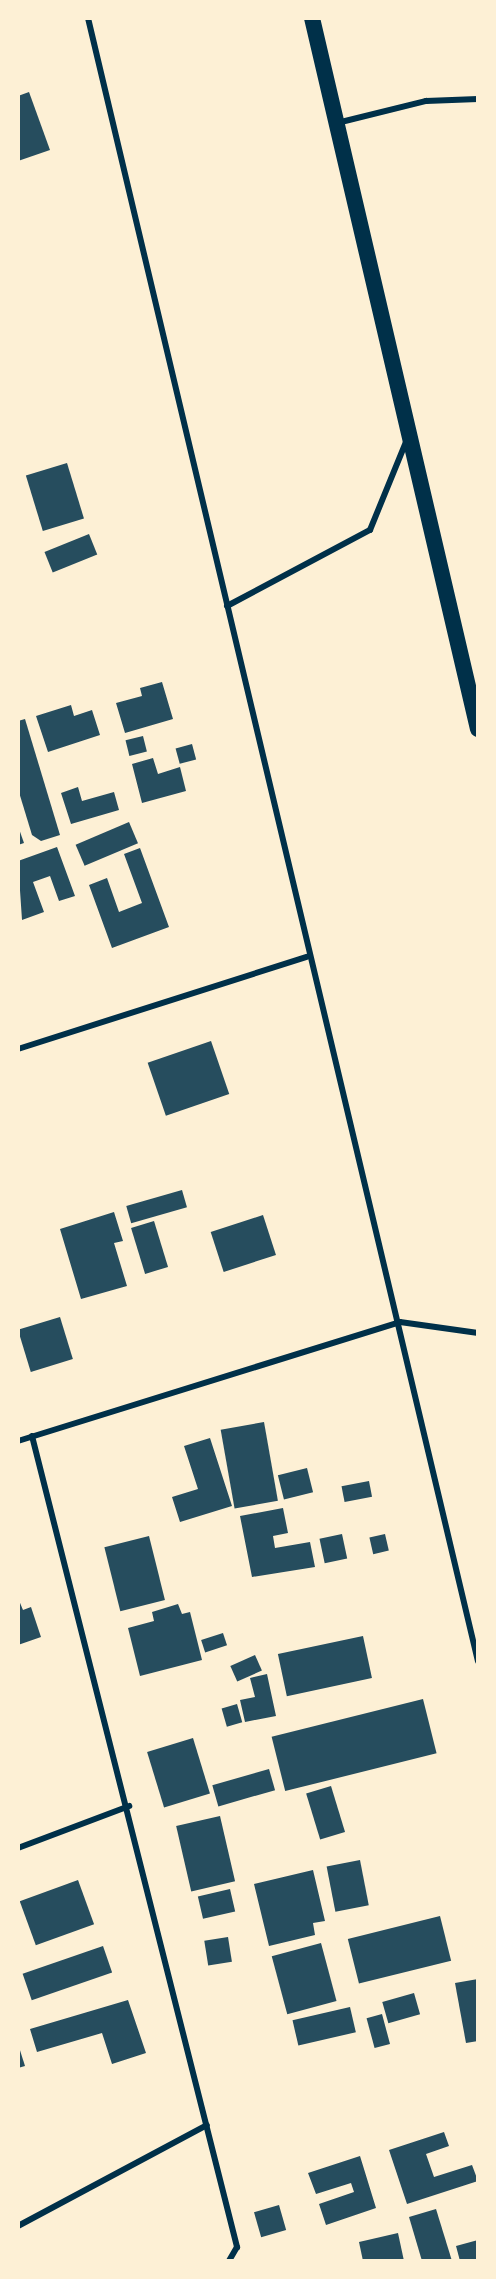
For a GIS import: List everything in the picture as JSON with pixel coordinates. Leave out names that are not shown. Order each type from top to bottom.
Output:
[{"type":"highway","points":[[312,18],[478,729]]},
{"type":"street","points":[[88,18],[308,957],[400,1322],[478,1660]]},
{"type":"street","points":[[337,123],[426,101],[478,99]]},
{"type":"street","points":[[227,606],[370,530],[409,433]]},
{"type":"street","points":[[18,1049],[308,957]]},
{"type":"street","points":[[18,1441],[400,1322],[478,1333]]},
{"type":"street","points":[[32,1436],[129,1806],[237,2247],[229,2261]]},
{"type":"street","points":[[18,1848],[129,1806]]},
{"type":"street","points":[[18,2226],[207,2125]]},
{"type":"building","points":[[29,92],[50,150],[18,161],[18,96]]},
{"type":"building","points":[[67,463],[84,518],[43,531],[26,476]]},
{"type":"building","points":[[89,534],[97,554],[53,572],[44,552]]},
{"type":"building","points":[[162,682],[173,719],[125,733],[116,703],[142,696],[140,688]]},
{"type":"building","points":[[71,705],[74,716],[92,710],[100,735],[48,752],[36,716]]},
{"type":"building","points":[[25,719],[60,835],[41,841],[32,835],[18,789],[18,721]]},
{"type":"building","points":[[143,736],[147,752],[129,756],[126,740]]},
{"type":"building","points":[[192,744],[196,759],[180,764],[176,748]]},
{"type":"building","points":[[153,758],[158,774],[180,767],[186,791],[142,803],[132,764]]},
{"type":"building","points":[[78,787],[82,801],[114,792],[119,810],[71,824],[61,793]]},
{"type":"building","points":[[129,822],[138,843],[85,866],[76,845]]},
{"type":"building","points":[[18,826],[24,843],[18,845]]},
{"type":"building","points":[[57,847],[75,896],[59,901],[50,876],[33,882],[44,912],[22,920],[18,861]]},
{"type":"building","points":[[140,848],[169,927],[112,948],[89,885],[107,878],[119,912],[142,903],[124,854]]},
{"type":"building","points":[[211,1041],[229,1094],[166,1116],[148,1063]]},
{"type":"building","points":[[182,1190],[187,1207],[131,1223],[126,1206]]},
{"type":"building","points":[[114,1212],[123,1241],[114,1243],[127,1286],[81,1299],[60,1229]]},
{"type":"building","points":[[263,1215],[276,1255],[224,1272],[211,1232]]},
{"type":"building","points":[[154,1221],[168,1267],[145,1274],[131,1228]]},
{"type":"building","points":[[60,1317],[73,1359],[31,1372],[18,1330]]},
{"type":"building","points":[[264,1422],[278,1501],[235,1508],[221,1430]]},
{"type":"building","points":[[210,1438],[232,1506],[180,1522],[172,1497],[198,1489],[184,1446]]},
{"type":"building","points":[[307,1468],[313,1492],[284,1500],[278,1475]]},
{"type":"building","points":[[369,1481],[372,1497],[345,1502],[342,1486]]},
{"type":"building","points":[[283,1508],[288,1533],[273,1536],[275,1548],[310,1542],[315,1567],[252,1577],[240,1516]]},
{"type":"building","points":[[342,1534],[347,1558],[325,1563],[320,1539]]},
{"type":"building","points":[[385,1534],[389,1551],[373,1554],[369,1538]]},
{"type":"building","points":[[149,1536],[165,1600],[120,1611],[104,1547]]},
{"type":"building","points":[[18,1598],[23,1610],[31,1607],[41,1637],[18,1645]]},
{"type":"building","points":[[178,1604],[182,1614],[190,1612],[202,1660],[140,1676],[128,1628],[154,1621],[152,1612]]},
{"type":"building","points":[[223,1633],[227,1645],[205,1652],[201,1640]]},
{"type":"building","points":[[363,1636],[372,1678],[287,1696],[278,1654]]},
{"type":"building","points":[[255,1655],[262,1671],[237,1682],[230,1666]]},
{"type":"building","points":[[267,1674],[276,1716],[245,1722],[240,1700],[255,1697],[250,1678]]},
{"type":"building","points":[[423,1699],[437,1753],[285,1791],[272,1737]]},
{"type":"building","points":[[237,1704],[242,1722],[227,1727],[222,1708]]},
{"type":"building","points":[[193,1738],[210,1793],[164,1807],[147,1752]]},
{"type":"building","points":[[269,1769],[275,1790],[218,1806],[212,1785]]},
{"type":"building","points":[[331,1786],[345,1832],[320,1840],[306,1794]]},
{"type":"building","points":[[220,1816],[235,1881],[191,1891],[176,1826]]},
{"type":"building","points":[[360,1860],[369,1905],[335,1912],[327,1866]]},
{"type":"building","points":[[313,1870],[325,1921],[313,1923],[315,1935],[269,1946],[254,1884]]},
{"type":"building","points":[[78,1880],[94,1924],[36,1945],[20,1901]]},
{"type":"building","points":[[230,1889],[235,1911],[203,1919],[198,1896]]},
{"type":"building","points":[[440,1916],[451,1961],[359,1984],[348,1939]]},
{"type":"building","points":[[228,1937],[232,1962],[208,1965],[204,1941]]},
{"type":"building","points":[[321,1943],[337,2001],[287,2014],[272,1956]]},
{"type":"building","points":[[103,1946],[112,1972],[32,2000],[23,1974]]},
{"type":"building","points":[[478,1979],[478,2041],[466,2043],[455,1983]]},
{"type":"building","points":[[414,1993],[420,2014],[388,2023],[382,2002]]},
{"type":"building","points":[[128,2000],[146,2053],[112,2064],[102,2033],[37,2052],[30,2029]]},
{"type":"building","points":[[350,2007],[356,2032],[298,2046],[293,2020]]},
{"type":"building","points":[[382,2014],[390,2044],[375,2048],[367,2018]]},
{"type":"building","points":[[18,2044],[25,2066],[18,2068]]},
{"type":"building","points":[[444,2132],[449,2146],[426,2154],[434,2177],[472,2165],[478,2181],[407,2204],[389,2150]]},
{"type":"building","points":[[360,2156],[376,2208],[326,2225],[319,2204],[354,2192],[351,2183],[316,2194],[308,2173]]},
{"type":"building","points":[[279,2205],[286,2230],[261,2237],[254,2212]]},
{"type":"building","points":[[436,2209],[452,2261],[422,2261],[409,2217]]},
{"type":"building","points":[[398,2233],[404,2261],[363,2261],[359,2242]]},
{"type":"building","points":[[478,2240],[478,2261],[460,2261],[456,2246]]}]
